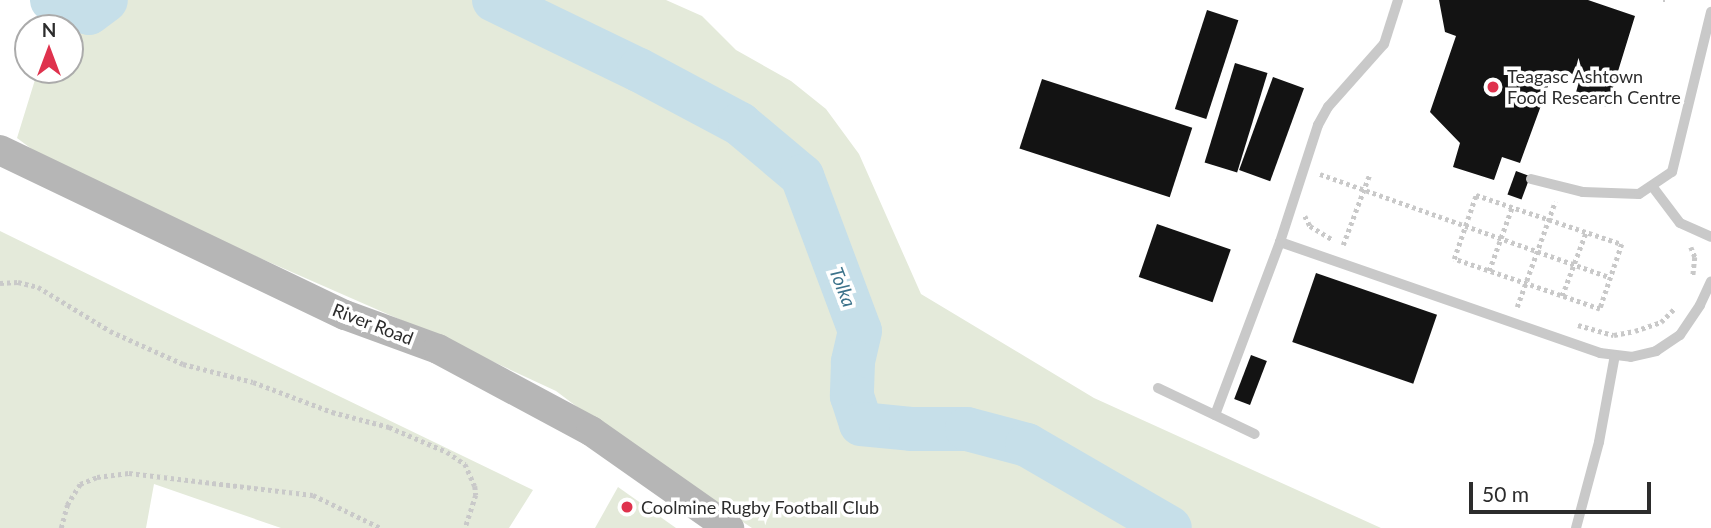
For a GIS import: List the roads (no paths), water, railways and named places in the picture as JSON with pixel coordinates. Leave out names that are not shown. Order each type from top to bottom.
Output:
[{"type":"main road","name":"River Road","points":[[0,150],[345,315],[438,349],[591,431],[729,528]]},
{"type":"lane","points":[[1215,415],[1280,242],[1318,125],[1328,107],[1384,44],[1398,0]]},
{"type":"lane","points":[[1531,178],[1583,192],[1639,194],[1672,172],[1711,12]]},
{"type":"lane","points":[[1651,186],[1680,223],[1711,237]]},
{"type":"lane","points":[[1280,242],[1600,353],[1631,357],[1656,351],[1680,335],[1700,305],[1711,281]]},
{"type":"lane","points":[[1576,528],[1600,442],[1615,355]]},
{"type":"lane","points":[[1158,388],[1255,433]]},
{"type":"waterway","name":"Tolka","points":[[52,0],[89,13],[106,0]]},
{"type":"waterway","name":"Tolka","points":[[494,0],[639,70],[740,124],[802,176],[860,331],[853,362],[852,396],[861,424],[911,429],[967,429],[1027,445],[1170,528]]},
{"type":"place","name":"Teagasc Ashtown Food Research Centre","points":[[1493,87]]},
{"type":"place","name":"Coolmine Rugby Football Club","points":[[627,507]]}]
